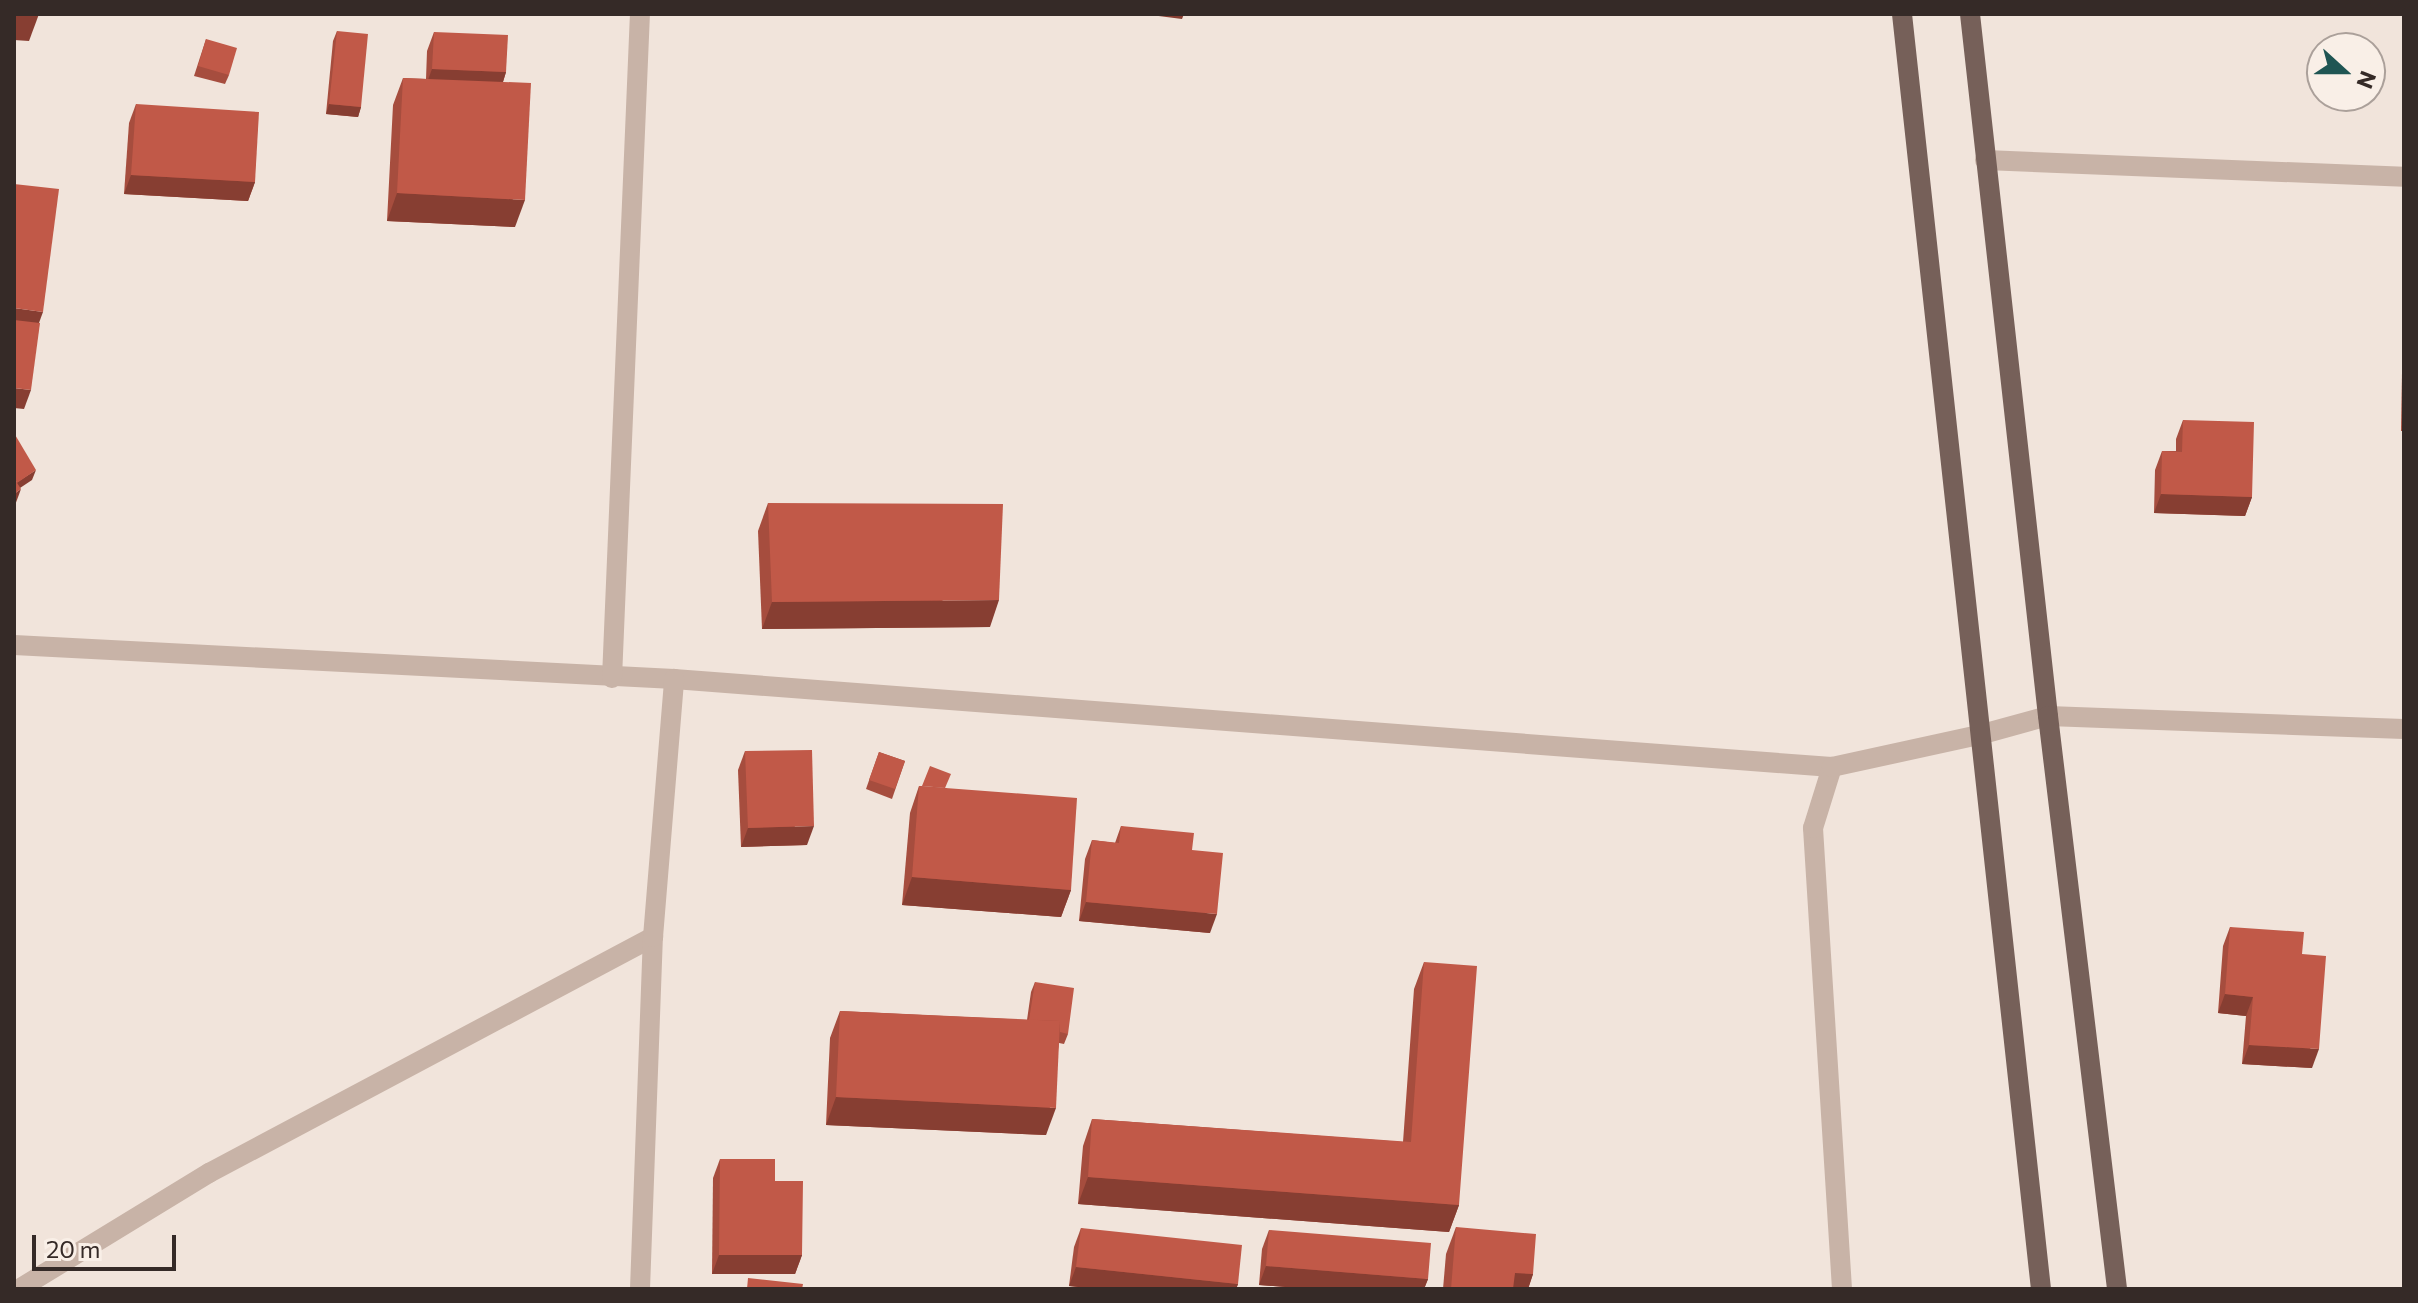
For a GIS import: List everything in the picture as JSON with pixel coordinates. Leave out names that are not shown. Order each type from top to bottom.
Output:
[{"type":"main road","points":[[1902,14],[2041,1289]]},
{"type":"main road","points":[[1970,14],[2048,716],[2117,1289]]},
{"type":"street","points":[[612,678],[640,14]]},
{"type":"street","points":[[1985,160],[2404,177]]},
{"type":"street","points":[[14,645],[674,679],[1832,767],[1979,735],[2048,716],[2404,729]]},
{"type":"street","points":[[640,1289],[653,937],[674,679]]},
{"type":"street","points":[[1832,767],[1813,828],[1842,1289]]},
{"type":"street","points":[[19,1289],[209,1173],[653,937]]},
{"type":"building","points":[[337,31],[368,34],[361,107],[329,104]]},
{"type":"building","points":[[434,32],[508,35],[506,72],[432,69]]},
{"type":"building","points":[[206,39],[237,48],[229,75],[198,66]]},
{"type":"building","points":[[403,78],[531,83],[525,200],[397,193]]},
{"type":"building","points":[[136,104],[259,112],[255,182],[131,175]]},
{"type":"building","points":[[14,184],[59,189],[43,312],[14,308]]},
{"type":"building","points":[[14,320],[40,323],[31,390],[14,388]]},
{"type":"building","points":[[2183,420],[2254,422],[2252,497],[2161,494],[2162,451],[2182,452]]},
{"type":"building","points":[[14,433],[36,470],[17,483],[14,478]]},
{"type":"building","points":[[14,478],[21,489],[14,494]]},
{"type":"building","points":[[768,503],[1003,504],[999,600],[772,602]]},
{"type":"building","points":[[812,750],[814,826],[748,828],[745,751]]},
{"type":"building","points":[[879,752],[905,761],[895,789],[869,780]]},
{"type":"building","points":[[930,766],[951,774],[945,788],[922,786]]},
{"type":"building","points":[[919,786],[1077,798],[1071,890],[912,877]]},
{"type":"building","points":[[1121,826],[1194,833],[1192,850],[1223,853],[1217,914],[1086,902],[1092,840],[1119,843]]},
{"type":"building","points":[[2230,927],[2304,932],[2302,954],[2326,956],[2319,1049],[2249,1045],[2253,997],[2225,994]]},
{"type":"building","points":[[1424,962],[1477,966],[1459,1205],[1088,1177],[1092,1119],[1411,1142]]},
{"type":"building","points":[[1035,982],[1074,988],[1068,1034],[1060,1032],[1060,1021],[1029,1020]]},
{"type":"building","points":[[840,1011],[1060,1021],[1056,1108],[836,1097]]},
{"type":"building","points":[[720,1159],[775,1159],[775,1181],[803,1181],[802,1255],[719,1255]]},
{"type":"building","points":[[1456,1227],[1536,1234],[1533,1274],[1515,1273],[1513,1289],[1451,1289]]},
{"type":"building","points":[[1081,1228],[1242,1245],[1238,1284],[1076,1267]]},
{"type":"building","points":[[1269,1230],[1431,1243],[1428,1279],[1266,1266]]},
{"type":"building","points":[[748,1278],[803,1284],[802,1289],[747,1289]]}]
